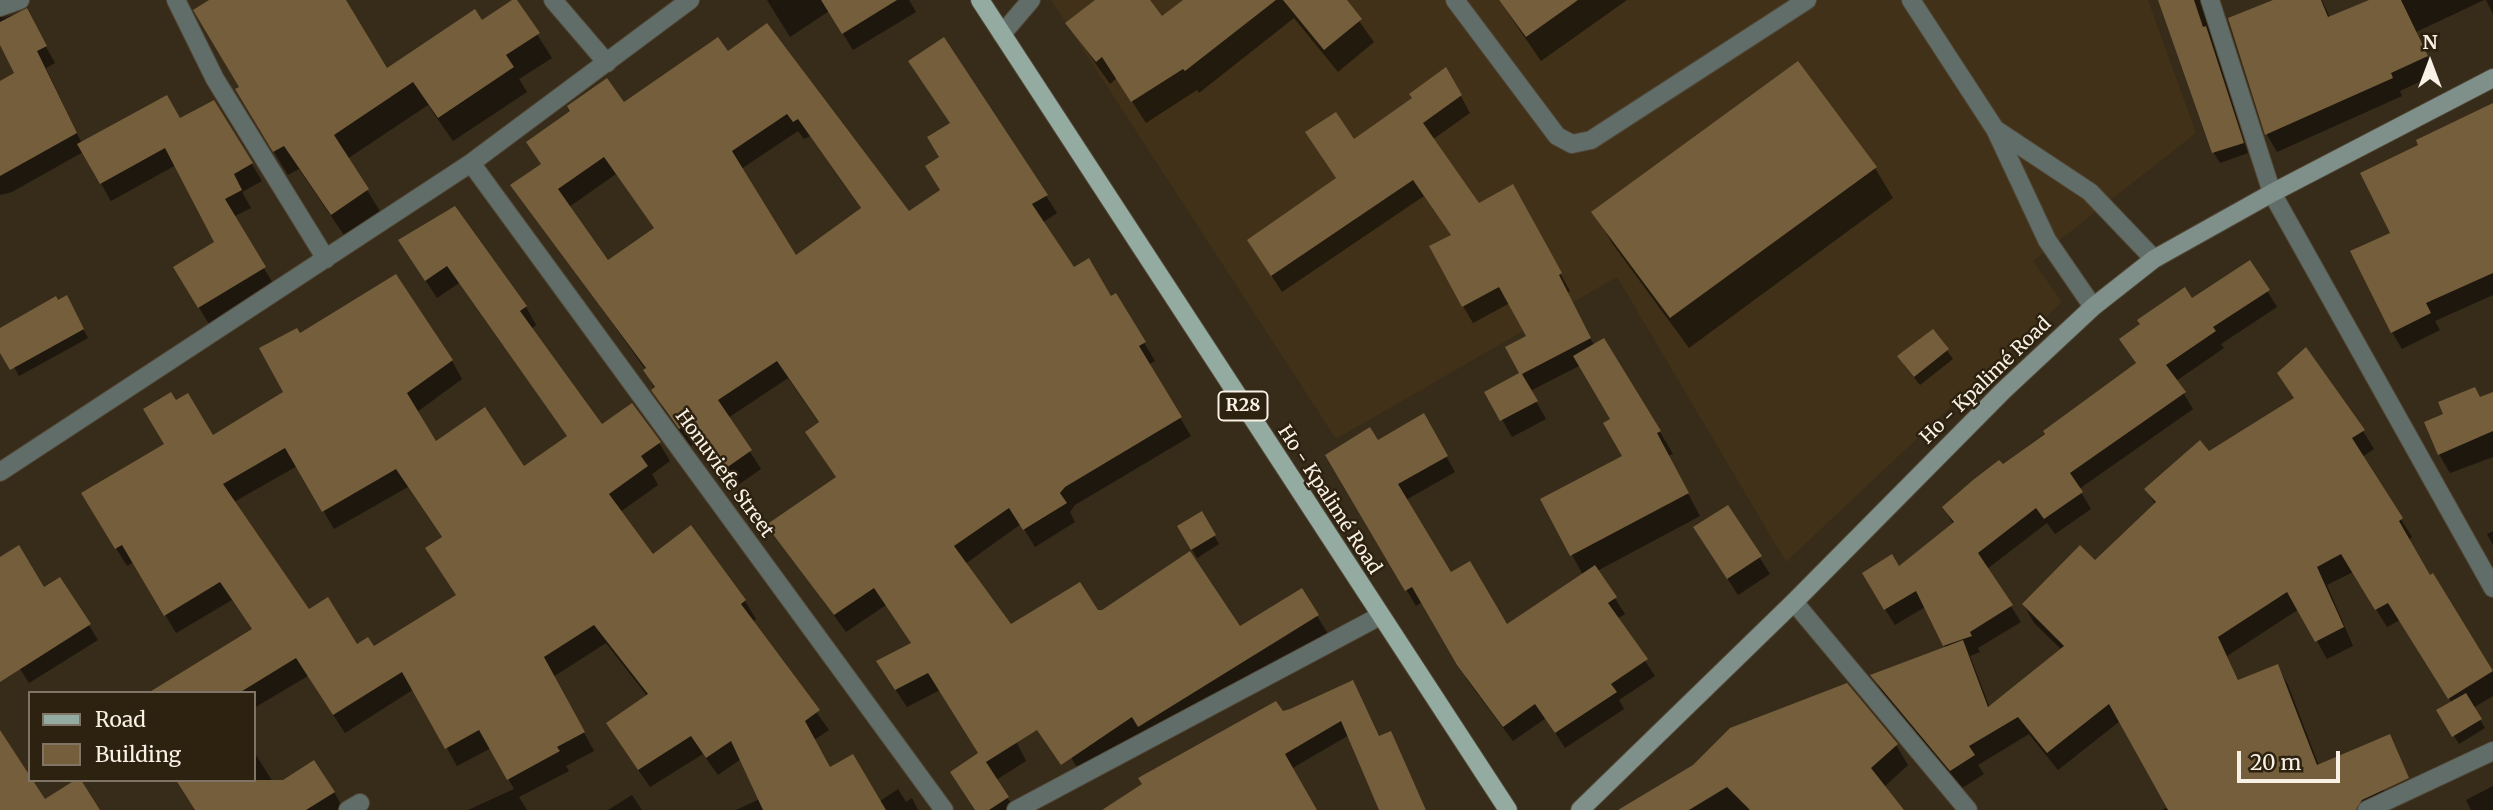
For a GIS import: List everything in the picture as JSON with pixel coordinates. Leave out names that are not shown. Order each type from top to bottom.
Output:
[{"type":"main road","name":"Ho - Kpalimé Road","points":[[980,0],[1508,810]]},
{"type":"main road","name":"Ho - Kpalimé Road","points":[[1580,810],[1794,602],[2004,390],[2093,307],[2154,259],[2272,193],[2493,78]]},
{"type":"street","points":[[0,7],[19,0]]},
{"type":"street","points":[[176,0],[215,79],[327,259]]},
{"type":"street","points":[[553,0],[607,63]]},
{"type":"street","points":[[0,472],[471,163],[690,0]]},
{"type":"street","points":[[1002,34],[1031,0]]},
{"type":"street","points":[[1455,0],[1557,136],[1573,144],[1591,140],[1807,0]]},
{"type":"street","points":[[1911,0],[1995,129],[2047,240],[2093,307]]},
{"type":"street","points":[[2210,0],[2272,193],[2493,587]]},
{"type":"street","points":[[1995,129],[2090,192],[2154,259]]},
{"type":"street","name":"Honuviefe Street","points":[[471,163],[944,810]]},
{"type":"street","points":[[1794,602],[1968,810]]},
{"type":"street","points":[[1016,810],[1380,616]]},
{"type":"street","points":[[2367,810],[2493,751]]},
{"type":"shaded area","points":[[1051,0],[2148,0],[2196,133],[2033,261],[2062,302],[1786,562],[1617,277],[1336,439]]},
{"type":"building","points":[[209,0],[346,0],[387,68],[475,9],[482,20],[512,0],[517,0],[540,33],[506,55],[514,67],[438,118],[413,82],[334,135],[369,189],[331,215],[284,146],[273,152],[235,89],[239,87],[193,10]]},
{"type":"building","points":[[821,0],[897,0],[842,34]]},
{"type":"building","points":[[1095,0],[1150,0],[1162,16],[1183,0],[1276,0],[1185,71],[1183,69],[1131,102],[1102,57],[1096,62],[1065,23]]},
{"type":"building","points":[[1283,0],[1347,0],[1362,19],[1324,50]]},
{"type":"building","points":[[1499,0],[1578,0],[1526,37]]},
{"type":"building","points":[[2158,0],[2194,0],[2203,27],[2206,26],[2244,143],[2212,153]]},
{"type":"building","points":[[2273,0],[2321,0],[2328,17],[2369,0],[2401,0],[2428,56],[2391,73],[2393,78],[2265,135],[2228,18]]},
{"type":"building","points":[[27,8],[47,46],[37,51],[77,133],[0,176],[0,81],[14,73],[0,45],[0,22]]},
{"type":"building","points":[[767,23],[909,211],[940,190],[925,166],[939,157],[927,137],[950,123],[908,61],[944,37],[1048,195],[1032,204],[1074,267],[1089,258],[1111,296],[1116,293],[1146,342],[1139,346],[1182,417],[1065,487],[1060,493],[1067,503],[1023,530],[1009,508],[954,546],[1011,624],[1080,582],[1098,610],[1102,610],[1190,551],[1240,626],[1302,588],[1319,615],[1138,727],[1132,717],[1061,765],[1037,730],[986,762],[1009,797],[989,810],[975,810],[950,772],[978,753],[928,673],[895,690],[876,661],[911,643],[874,588],[834,615],[766,525],[836,477],[805,432],[819,422],[777,361],[718,400],[752,450],[719,473],[685,425],[679,429],[651,390],[655,387],[643,370],[646,368],[510,185],[541,164],[526,142],[570,111],[567,106],[607,78],[624,102],[718,37],[728,51]],"holes":[[[787,114],[793,122],[798,119],[861,208],[796,255],[732,151]],[[604,157],[654,228],[608,260],[558,189]]]},
{"type":"building","points":[[1798,61],[1877,167],[1670,318],[1591,212]]},
{"type":"building","points":[[1446,67],[1462,95],[1423,123],[1479,203],[1513,184],[1562,273],[1559,275],[1591,338],[1522,374],[1538,401],[1500,421],[1484,392],[1519,373],[1505,347],[1526,336],[1499,287],[1462,307],[1429,246],[1451,235],[1413,180],[1271,276],[1247,240],[1336,178],[1305,132],[1336,112],[1354,139],[1412,98],[1409,94]]},
{"type":"building","points":[[167,95],[180,118],[214,100],[253,163],[234,174],[242,190],[225,199],[266,267],[198,308],[173,267],[214,242],[165,148],[100,184],[77,144]]},
{"type":"building","points":[[2493,103],[2493,273],[2426,303],[2431,313],[2391,333],[2350,251],[2390,233],[2360,173],[2418,145],[2416,140]]},
{"type":"building","points":[[455,206],[527,306],[520,311],[602,424],[632,403],[661,442],[641,456],[648,466],[609,494],[653,554],[691,525],[746,600],[741,604],[820,710],[805,721],[830,767],[853,754],[886,810],[763,810],[731,741],[706,758],[691,736],[638,770],[606,723],[648,694],[594,625],[544,657],[585,732],[557,747],[560,751],[507,780],[479,730],[445,749],[402,672],[333,715],[296,658],[242,691],[151,691],[252,629],[220,582],[164,616],[122,545],[115,549],[81,493],[164,444],[143,409],[171,392],[176,400],[188,393],[213,435],[283,392],[259,348],[297,328],[300,333],[396,274],[453,360],[407,393],[436,441],[485,407],[524,466],[567,436],[447,266],[425,281],[398,240]],"holes":[[[285,448],[322,512],[396,469],[442,537],[425,548],[456,595],[374,646],[368,637],[357,644],[328,597],[309,609],[223,484]]]},
{"type":"building","points":[[2250,260],[2270,290],[2213,327],[2216,331],[2166,365],[2186,392],[2070,473],[2083,492],[2044,519],[2036,508],[1978,553],[2013,605],[1970,632],[1972,636],[1943,646],[1916,591],[1884,610],[1862,573],[1892,554],[1899,566],[1954,522],[1942,507],[1973,480],[1999,460],[2003,464],[2045,434],[2043,431],[2136,363],[2119,339],[2140,324],[2137,320],[2185,287],[2192,298]]},
{"type":"building","points":[[67,295],[84,329],[10,370],[0,353],[0,328],[56,296],[58,300]]},
{"type":"building","points":[[1933,329],[1949,349],[1914,377],[1897,356]]},
{"type":"building","points":[[1604,338],[1661,431],[1657,433],[1689,493],[1570,556],[1540,499],[1622,456],[1603,423],[1610,419],[1573,356]]},
{"type":"building","points":[[2306,347],[2365,430],[2352,438],[2403,518],[2399,521],[2430,575],[2433,573],[2493,671],[2448,699],[2388,603],[2375,610],[2341,554],[2317,567],[2344,627],[2315,642],[2287,592],[2218,637],[2238,680],[2278,664],[2317,765],[2390,734],[2409,778],[2362,800],[2356,810],[2168,810],[2109,704],[2047,753],[2018,717],[1969,746],[1975,755],[1950,771],[1870,675],[1963,640],[1988,707],[2064,646],[2022,604],[2080,545],[2095,560],[2156,502],[2144,489],[2200,440],[2209,451],[2294,398],[2277,373]]},
{"type":"building","points":[[2475,387],[2480,397],[2493,392],[2493,431],[2438,455],[2424,422],[2443,414],[2438,402]]},
{"type":"building","points":[[1424,413],[1448,456],[1398,484],[1451,572],[1470,561],[1507,624],[1595,565],[1617,597],[1608,603],[1648,659],[1611,684],[1617,692],[1555,733],[1535,704],[1503,727],[1457,665],[1412,587],[1405,591],[1325,455],[1370,427],[1378,440]]},
{"type":"building","points":[[1728,505],[1762,556],[1727,579],[1693,527]]},
{"type":"building","points":[[1202,511],[1216,535],[1191,550],[1177,526]]},
{"type":"building","points":[[19,545],[44,587],[60,577],[91,624],[0,682],[0,557]]},
{"type":"building","points":[[1353,680],[1379,736],[1391,731],[1426,810],[1379,810],[1341,721],[1285,754],[1317,810],[1102,810],[1142,784],[1138,778],[1276,701],[1283,711]]},
{"type":"building","points":[[1847,683],[1898,744],[1871,768],[1904,810],[1750,810],[1727,787],[1689,810],[1618,810],[1693,765],[1730,728]]},
{"type":"building","points":[[2466,693],[2482,719],[2452,737],[2436,710]]},
{"type":"building","points":[[0,730],[28,773],[28,782],[34,782],[45,799],[72,782],[82,782],[100,810],[0,810]]},
{"type":"building","points":[[314,760],[335,792],[306,810],[195,810],[177,782],[256,782],[283,780]]}]
